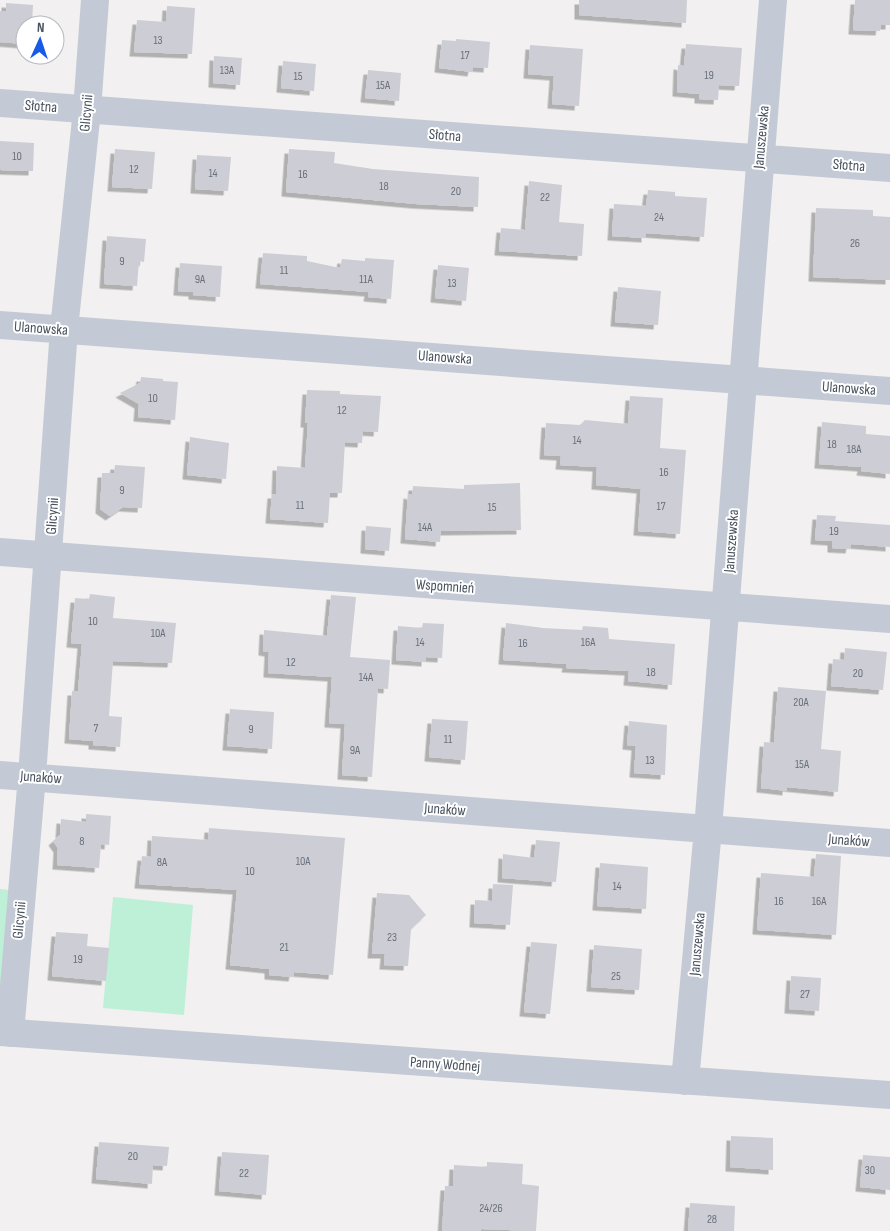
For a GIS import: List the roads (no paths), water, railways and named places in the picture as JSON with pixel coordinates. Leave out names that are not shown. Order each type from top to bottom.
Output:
[{"type":"street","name":"Glicynii","points":[[5,1033],[32,776],[64,329],[87,110],[95,0]]},
{"type":"street","name":"Januszewska","points":[[685,1081],[708,829],[759,158],[773,0]]},
{"type":"street","name":"Słotna","points":[[0,103],[890,168]]},
{"type":"street","name":"Ulanowska","points":[[0,325],[890,391]]},
{"type":"street","name":"Wspomnień","points":[[0,552],[890,619]]},
{"type":"street","name":"Junaków","points":[[0,775],[890,843]]},
{"type":"street","name":"Panny Wodnej","points":[[5,1033],[890,1095]]}]
